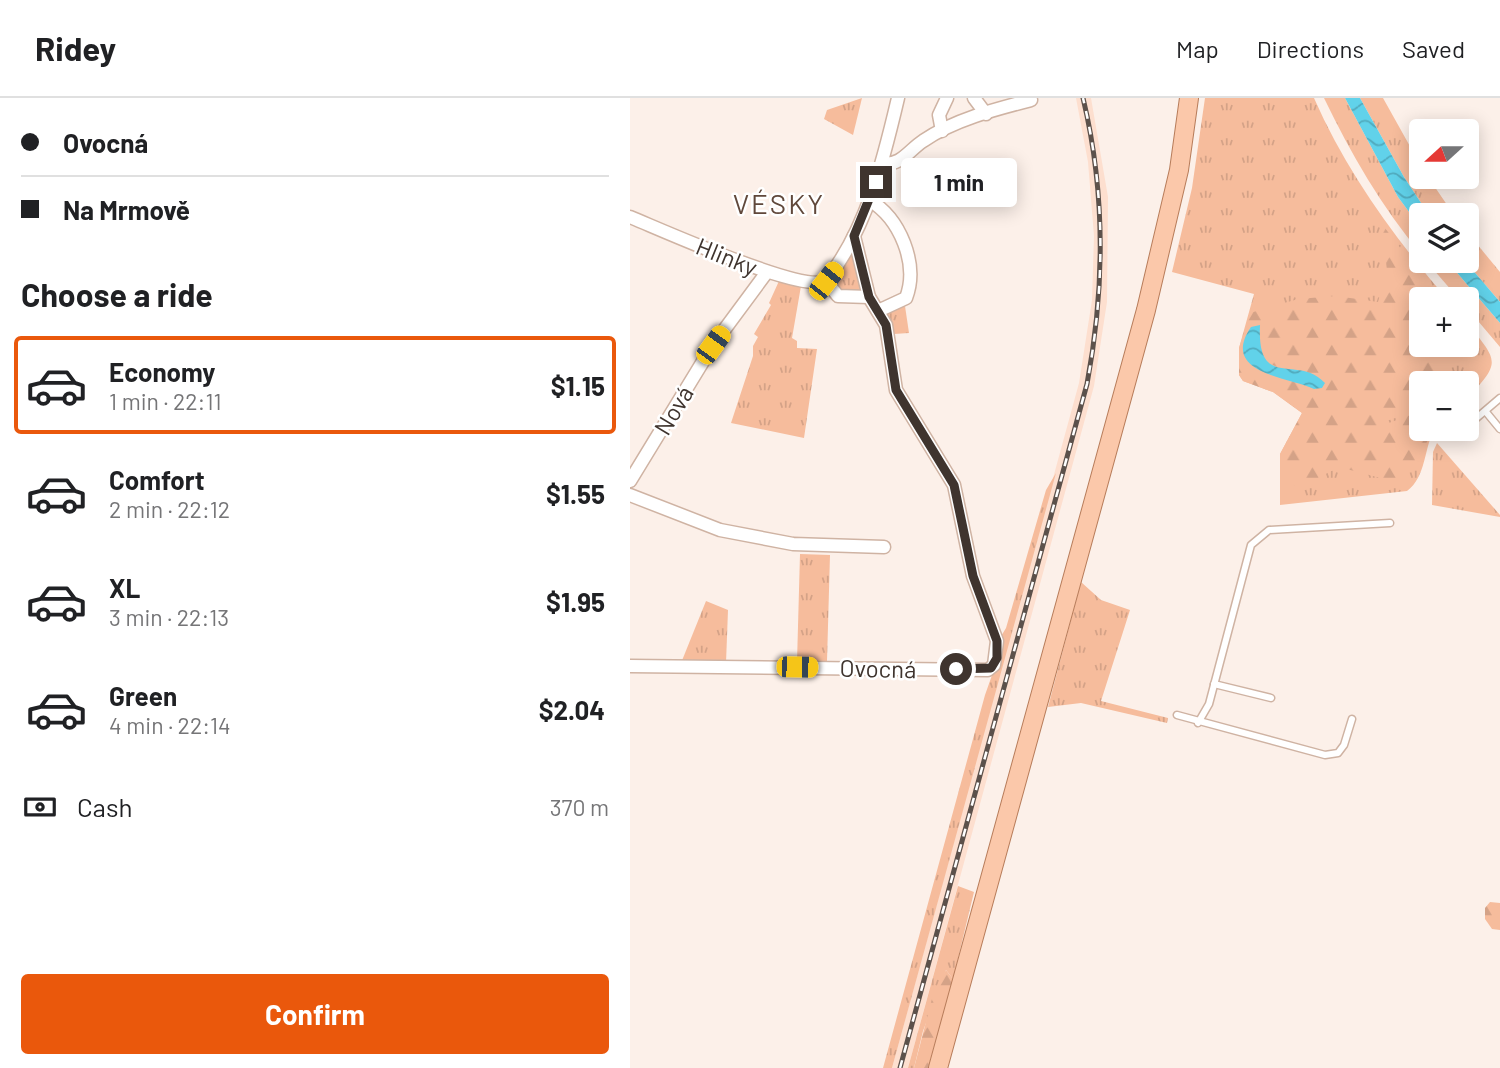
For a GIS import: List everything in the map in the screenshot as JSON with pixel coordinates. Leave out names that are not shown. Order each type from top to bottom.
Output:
[{"type":"main road","points":[[938,1068],[1149,298],[1179,170],[1189,98]]},
{"type":"street","points":[[869,297],[838,296],[826,281],[854,236],[869,200],[882,164],[898,98]]},
{"type":"street","points":[[942,131],[939,115],[947,98]]},
{"type":"street","points":[[974,98],[986,114]]},
{"type":"street","points":[[882,164],[898,162],[924,140],[942,131],[1031,100]]},
{"type":"street","points":[[854,236],[869,297],[878,311],[906,298],[911,272],[904,241],[880,208],[869,200]]},
{"type":"street","name":"Hlinky","points":[[630,217],[766,272],[817,284],[826,281]]},
{"type":"street","name":"Nová","points":[[630,481],[713,345],[766,272]]},
{"type":"street","name":"Ovocná","points":[[630,666],[988,670],[994,665],[997,641],[973,576],[954,485],[896,390],[887,330],[878,311]]},
{"type":"street","points":[[630,495],[720,530],[793,544],[884,547]]},
{"type":"lane","points":[[1479,418],[1500,398]]},
{"type":"lane","points":[[1486,412],[1500,429]]},
{"type":"lane","points":[[1198,723],[1209,704],[1251,545],[1259,535],[1269,530],[1390,523]]},
{"type":"lane","points":[[1214,684],[1271,698]]},
{"type":"lane","points":[[1177,715],[1198,723],[1325,755],[1338,753],[1344,745],[1352,719]]},
{"type":"shaded area","points":[[1076,98],[1091,98],[1108,197],[1107,302],[1094,386],[908,1068],[892,1068],[1079,383],[1092,300],[1094,236],[1088,162]]},
{"type":"green space","points":[[862,98],[853,135],[824,119],[827,110]]},
{"type":"green space","points":[[1205,98],[1314,98],[1341,152],[1409,253],[1409,273],[1425,273],[1437,287],[1409,287],[1409,357],[1479,357],[1479,338],[1492,362],[1486,377],[1479,385],[1479,371],[1409,371],[1409,441],[1430,441],[1418,478],[1407,491],[1280,505],[1280,454],[1302,413],[1273,392],[1243,381],[1239,375],[1239,348],[1254,294],[1172,272],[1192,188]]},
{"type":"green space","points":[[1324,98],[1345,98],[1398,197],[1409,212],[1409,238],[1368,179]]},
{"type":"green space","points":[[1360,98],[1383,98],[1409,145],[1409,185]]},
{"type":"green space","points":[[1412,189],[1436,189],[1446,203],[1421,203]]},
{"type":"green space","points":[[1381,223],[1409,259],[1409,273],[1420,273],[1431,287],[1409,287],[1409,357],[1461,357],[1446,371],[1409,371],[1409,403],[1378,427],[1409,415],[1409,441],[1427,441],[1415,464],[1392,481],[1339,467],[1299,488],[1281,478],[1280,454],[1302,413],[1273,392],[1243,381],[1239,375],[1239,348],[1250,313],[1298,299],[1336,296],[1378,302],[1387,270]],"holes":[[[1260,326],[1258,347],[1262,357],[1274,366],[1315,375],[1321,379],[1314,389],[1244,352]]]},
{"type":"green space","points":[[851,247],[862,289],[860,292],[837,292],[831,281]]},
{"type":"green space","points":[[1479,247],[1500,272],[1500,302],[1475,273],[1479,273]]},
{"type":"green space","points":[[1436,273],[1457,273],[1469,287],[1449,287]]},
{"type":"green space","points":[[779,281],[801,286],[792,338],[797,341],[797,348],[817,349],[804,438],[731,423],[758,337],[754,334],[771,305],[769,303]]},
{"type":"green space","points":[[1479,298],[1500,323],[1500,347],[1479,322]]},
{"type":"green space","points":[[905,306],[909,333],[894,334],[886,312]]},
{"type":"green space","points":[[1437,443],[1500,517],[1432,505],[1433,452]]},
{"type":"green space","points":[[1056,473],[892,1068],[883,1068],[985,695],[1003,644],[1000,638],[1006,628],[1046,490]]},
{"type":"green space","points":[[800,554],[830,555],[827,661],[797,662]]},
{"type":"green space","points":[[1081,582],[1101,600],[1130,610],[1101,701],[1168,718],[1167,723],[1081,703],[1048,707]]},
{"type":"green space","points":[[706,601],[728,610],[726,663],[681,663]]},
{"type":"green space","points":[[958,886],[974,892],[953,979],[946,970],[923,1031],[914,1068],[908,1068]]},
{"type":"green space","points":[[1490,902],[1500,903],[1500,930],[1492,929],[1485,919],[1485,908]]},
{"type":"green space","points":[[946,970],[953,979],[928,1068],[914,1068],[934,991]]},
{"type":"water","points":[[1345,98],[1360,98],[1409,189],[1412,189],[1421,203],[1409,203],[1409,212],[1398,197]]},
{"type":"water","points":[[1457,273],[1475,273],[1500,302],[1500,323],[1479,298],[1479,287],[1469,287]]},
{"type":"water","points":[[1260,325],[1265,358],[1272,365],[1314,375],[1325,383],[1322,388],[1314,389],[1275,377],[1251,364],[1244,355],[1244,343],[1251,327]]},
{"type":"railway","points":[[900,1068],[1087,384],[1097,312],[1100,241],[1096,170],[1083,98]]},
{"type":"district","name":"VÉSKY","points":[[779,203]]},
{"type":"route","points":[[876,182],[854,236],[859,245],[864,281],[869,297],[886,325],[896,390],[943,461],[954,485],[967,555],[999,649],[994,665],[988,670],[956,669]]}]
